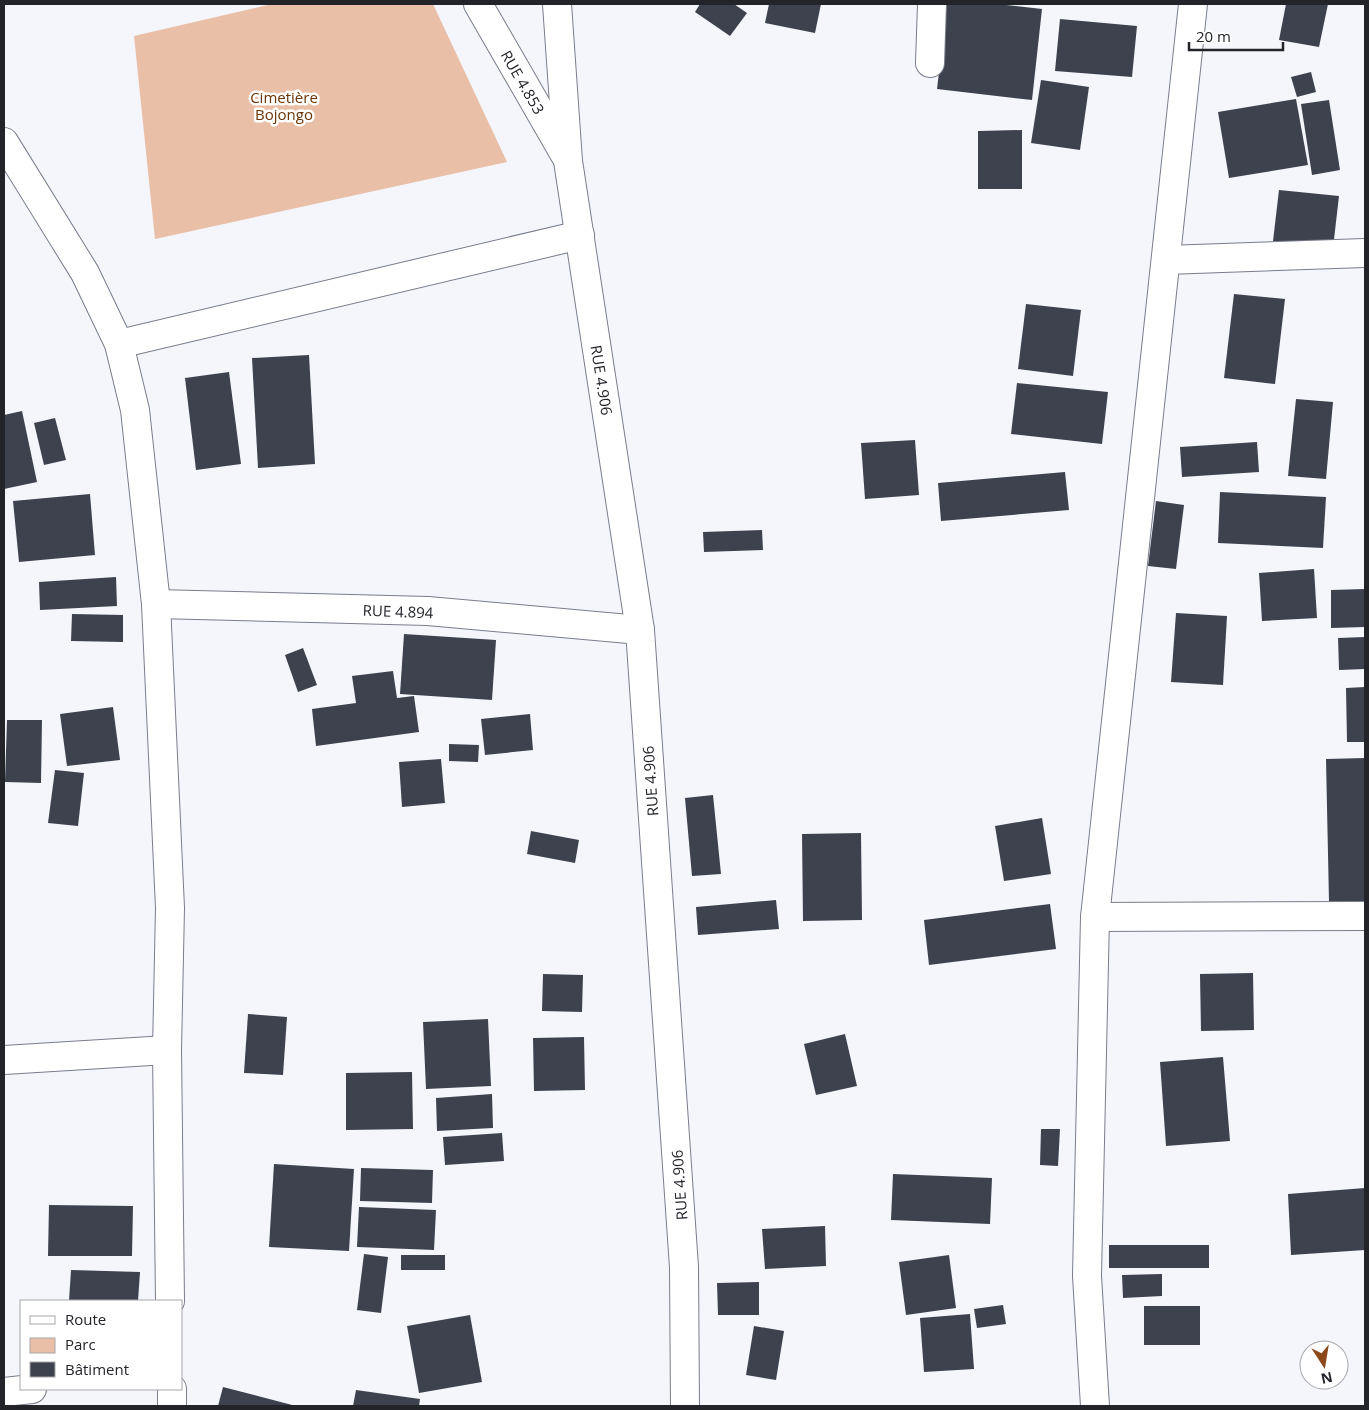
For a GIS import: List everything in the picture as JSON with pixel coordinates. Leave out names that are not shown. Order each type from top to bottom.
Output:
[{"type":"street","name":"RUE 4.853","points":[[478,4],[568,161]]},
{"type":"street","name":"RUE 4.906","points":[[557,4],[568,161],[640,630],[684,1267],[685,1406]]},
{"type":"street","points":[[930,64],[932,4]]},
{"type":"street","points":[[1095,1406],[1087,1276],[1095,917],[1193,4]]},
{"type":"street","points":[[6,151],[85,273],[119,344],[135,410],[156,604],[170,908],[167,1050],[170,1300]]},
{"type":"street","points":[[119,344],[580,235]]},
{"type":"street","points":[[1166,260],[1365,252]]},
{"type":"street","name":"RUE 4.894","points":[[156,604],[428,611],[640,630]]},
{"type":"street","points":[[1095,917],[1365,916]]},
{"type":"street","points":[[4,1060],[167,1050]]},
{"type":"street","points":[[4,1392],[23,1390]]},
{"type":"street","points":[[172,1390],[172,1406]]},
{"type":"green space","name":"Cimetière Bojongo","points":[[272,4],[433,4],[507,162],[155,239],[134,36]]},
{"type":"building","points":[[700,4],[734,4],[747,13],[730,36],[695,12]]},
{"type":"building","points":[[769,4],[821,4],[815,33],[765,23]]},
{"type":"building","points":[[947,4],[997,4],[1042,9],[1032,100],[937,89]]},
{"type":"building","points":[[1286,4],[1328,4],[1319,47],[1279,40]]},
{"type":"building","points":[[1060,19],[1137,26],[1132,77],[1055,71]]},
{"type":"building","points":[[1311,72],[1316,92],[1297,97],[1291,77]]},
{"type":"building","points":[[1041,80],[1089,87],[1080,150],[1031,143]]},
{"type":"building","points":[[1296,99],[1308,165],[1229,178],[1218,112]]},
{"type":"building","points":[[1329,100],[1340,170],[1312,175],[1301,104]]},
{"type":"building","points":[[1022,130],[1022,189],[978,189],[978,131]]},
{"type":"building","points":[[1279,190],[1339,196],[1333,248],[1273,241]]},
{"type":"building","points":[[1234,294],[1285,299],[1275,384],[1224,378]]},
{"type":"building","points":[[1026,304],[1081,310],[1073,376],[1018,369]]},
{"type":"building","points":[[309,355],[315,464],[258,468],[252,358]]},
{"type":"building","points":[[229,372],[241,464],[196,470],[185,378]]},
{"type":"building","points":[[1017,383],[1108,392],[1102,444],[1011,434]]},
{"type":"building","points":[[1296,399],[1333,402],[1326,479],[1288,476]]},
{"type":"building","points":[[22,411],[37,482],[4,489],[4,415]]},
{"type":"building","points":[[55,418],[66,460],[44,465],[34,423]]},
{"type":"building","points":[[915,440],[919,495],[865,499],[861,443]]},
{"type":"building","points":[[1257,442],[1259,472],[1182,477],[1180,447]]},
{"type":"building","points":[[1065,472],[1069,510],[941,521],[938,483]]},
{"type":"building","points":[[1220,492],[1326,497],[1323,548],[1218,543]]},
{"type":"building","points":[[90,494],[95,555],[19,562],[13,501]]},
{"type":"building","points":[[1156,501],[1184,505],[1176,569],[1148,566]]},
{"type":"building","points":[[762,530],[763,550],[704,552],[703,532]]},
{"type":"building","points":[[1314,569],[1317,618],[1262,621],[1259,573]]},
{"type":"building","points":[[116,577],[117,606],[40,610],[39,582]]},
{"type":"building","points":[[1365,589],[1365,627],[1331,628],[1331,590]]},
{"type":"building","points":[[1176,613],[1227,616],[1223,685],[1171,682]]},
{"type":"building","points":[[72,614],[123,615],[123,642],[71,641]]},
{"type":"building","points":[[404,634],[496,640],[492,700],[400,694]]},
{"type":"building","points":[[1365,637],[1365,669],[1339,670],[1338,638]]},
{"type":"building","points":[[303,648],[317,685],[298,692],[285,655]]},
{"type":"building","points":[[393,671],[397,698],[414,696],[419,732],[316,746],[312,709],[356,703],[352,676]]},
{"type":"building","points":[[1365,687],[1365,742],[1347,742],[1346,688]]},
{"type":"building","points":[[113,707],[120,760],[67,766],[60,714]]},
{"type":"building","points":[[530,714],[533,750],[485,755],[481,719]]},
{"type":"building","points":[[7,720],[42,720],[41,783],[5,782]]},
{"type":"building","points":[[449,744],[479,745],[478,762],[449,761]]},
{"type":"building","points":[[1365,758],[1365,901],[1329,902],[1326,759]]},
{"type":"building","points":[[441,759],[445,803],[402,807],[399,762]]},
{"type":"building","points":[[55,770],[84,773],[78,826],[48,823]]},
{"type":"building","points":[[713,795],[721,874],[692,876],[685,798]]},
{"type":"building","points":[[1042,818],[1051,874],[1004,881],[995,826]]},
{"type":"building","points":[[531,831],[579,840],[575,863],[527,854]]},
{"type":"building","points":[[861,833],[862,920],[803,921],[802,834]]},
{"type":"building","points":[[776,900],[779,929],[698,935],[696,907]]},
{"type":"building","points":[[1050,904],[1056,949],[929,965],[924,920]]},
{"type":"building","points":[[1253,973],[1254,1030],[1201,1031],[1200,974]]},
{"type":"building","points":[[543,974],[583,975],[582,1012],[542,1011]]},
{"type":"building","points":[[248,1014],[287,1017],[283,1075],[244,1073]]},
{"type":"building","points":[[488,1019],[491,1086],[426,1089],[423,1022]]},
{"type":"building","points":[[845,1034],[857,1086],[816,1095],[804,1044]]},
{"type":"building","points":[[584,1037],[585,1090],[534,1091],[533,1038]]},
{"type":"building","points":[[1223,1057],[1230,1141],[1166,1146],[1160,1062]]},
{"type":"building","points":[[412,1072],[413,1129],[346,1130],[346,1073]]},
{"type":"building","points":[[492,1094],[493,1128],[437,1131],[436,1098]]},
{"type":"building","points":[[1041,1129],[1060,1129],[1058,1166],[1040,1165]]},
{"type":"building","points":[[502,1133],[504,1161],[445,1165],[443,1137]]},
{"type":"building","points":[[274,1164],[354,1169],[349,1251],[269,1247]]},
{"type":"building","points":[[361,1168],[433,1170],[432,1203],[360,1201]]},
{"type":"building","points":[[893,1174],[992,1178],[990,1224],[891,1220]]},
{"type":"building","points":[[1365,1188],[1365,1250],[1291,1255],[1288,1194]]},
{"type":"building","points":[[49,1205],[133,1206],[132,1256],[48,1256]]},
{"type":"building","points":[[359,1207],[436,1210],[434,1250],[357,1247]]},
{"type":"building","points":[[825,1226],[826,1266],[765,1269],[762,1229]]},
{"type":"building","points":[[1109,1245],[1209,1245],[1209,1268],[1109,1268]]},
{"type":"building","points":[[364,1254],[388,1257],[381,1313],[357,1310]]},
{"type":"building","points":[[401,1255],[445,1255],[445,1270],[401,1270]]},
{"type":"building","points":[[949,1255],[956,1308],[906,1315],[899,1262]]},
{"type":"building","points":[[71,1270],[140,1272],[138,1300],[69,1300]]},
{"type":"building","points":[[1162,1274],[1162,1296],[1123,1298],[1122,1275]]},
{"type":"building","points":[[759,1282],[759,1315],[718,1315],[717,1283]]},
{"type":"building","points":[[1003,1305],[1006,1324],[977,1328],[974,1309]]},
{"type":"building","points":[[1144,1306],[1200,1306],[1200,1345],[1144,1345]]},
{"type":"building","points":[[970,1314],[974,1369],[924,1372],[920,1318]]},
{"type":"building","points":[[470,1315],[482,1382],[419,1393],[407,1326]]},
{"type":"building","points":[[754,1326],[784,1331],[776,1380],[746,1375]]},
{"type":"building","points":[[223,1387],[296,1406],[218,1406]]},
{"type":"building","points":[[356,1390],[420,1399],[419,1406],[353,1406]]}]
